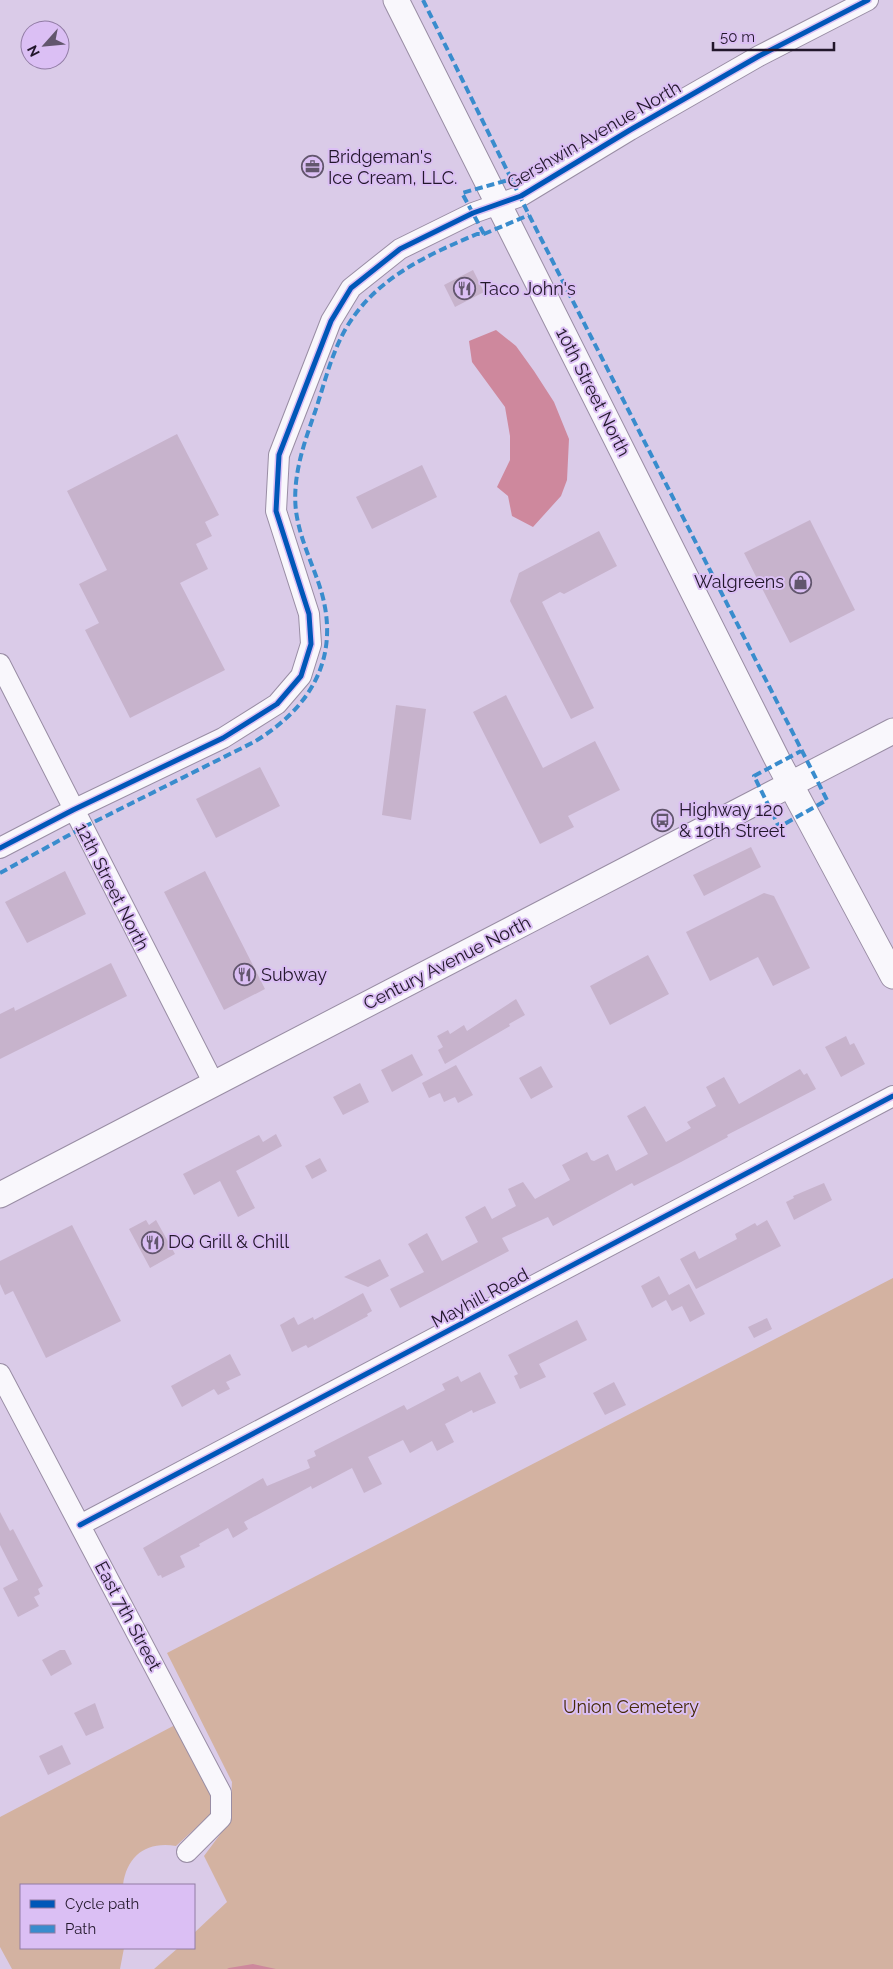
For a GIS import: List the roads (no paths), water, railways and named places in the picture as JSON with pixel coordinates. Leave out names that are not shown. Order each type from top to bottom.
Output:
[{"type":"main road","name":"10th Street North","points":[[396,0],[789,784],[893,976]]},
{"type":"main road","name":"Century Avenue North","points":[[0,1195],[213,1082],[893,731]]},
{"type":"street","name":"Gershwin Avenue North","points":[[0,848],[73,810],[224,738],[277,704],[301,676],[311,644],[309,614],[276,511],[279,455],[331,321],[351,288],[400,249],[473,213],[521,196],[630,130],[759,56],[868,0]]},
{"type":"street","name":"12th Street North","points":[[0,665],[213,1082]]},
{"type":"street","name":"Mayhill Road","points":[[80,1525],[893,1096]]},
{"type":"street","name":"East 7th Street","points":[[0,1374],[221,1793],[220,1818],[187,1852]]},
{"type":"place","name":"Bridgeman's Ice Cream, LLC.","points":[[312,167]]},
{"type":"place","name":"Taco John's","points":[[464,289]]},
{"type":"place","name":"Walgreens","points":[[800,582]]},
{"type":"place","name":"Highway 120 & 10th Street","points":[[663,820]]},
{"type":"place","name":"Subway","points":[[245,975]]},
{"type":"place","name":"DQ Grill & Chill","points":[[152,1242]]},
{"type":"park label","name":"Union Cemetery","points":[[631,1707]]}]
